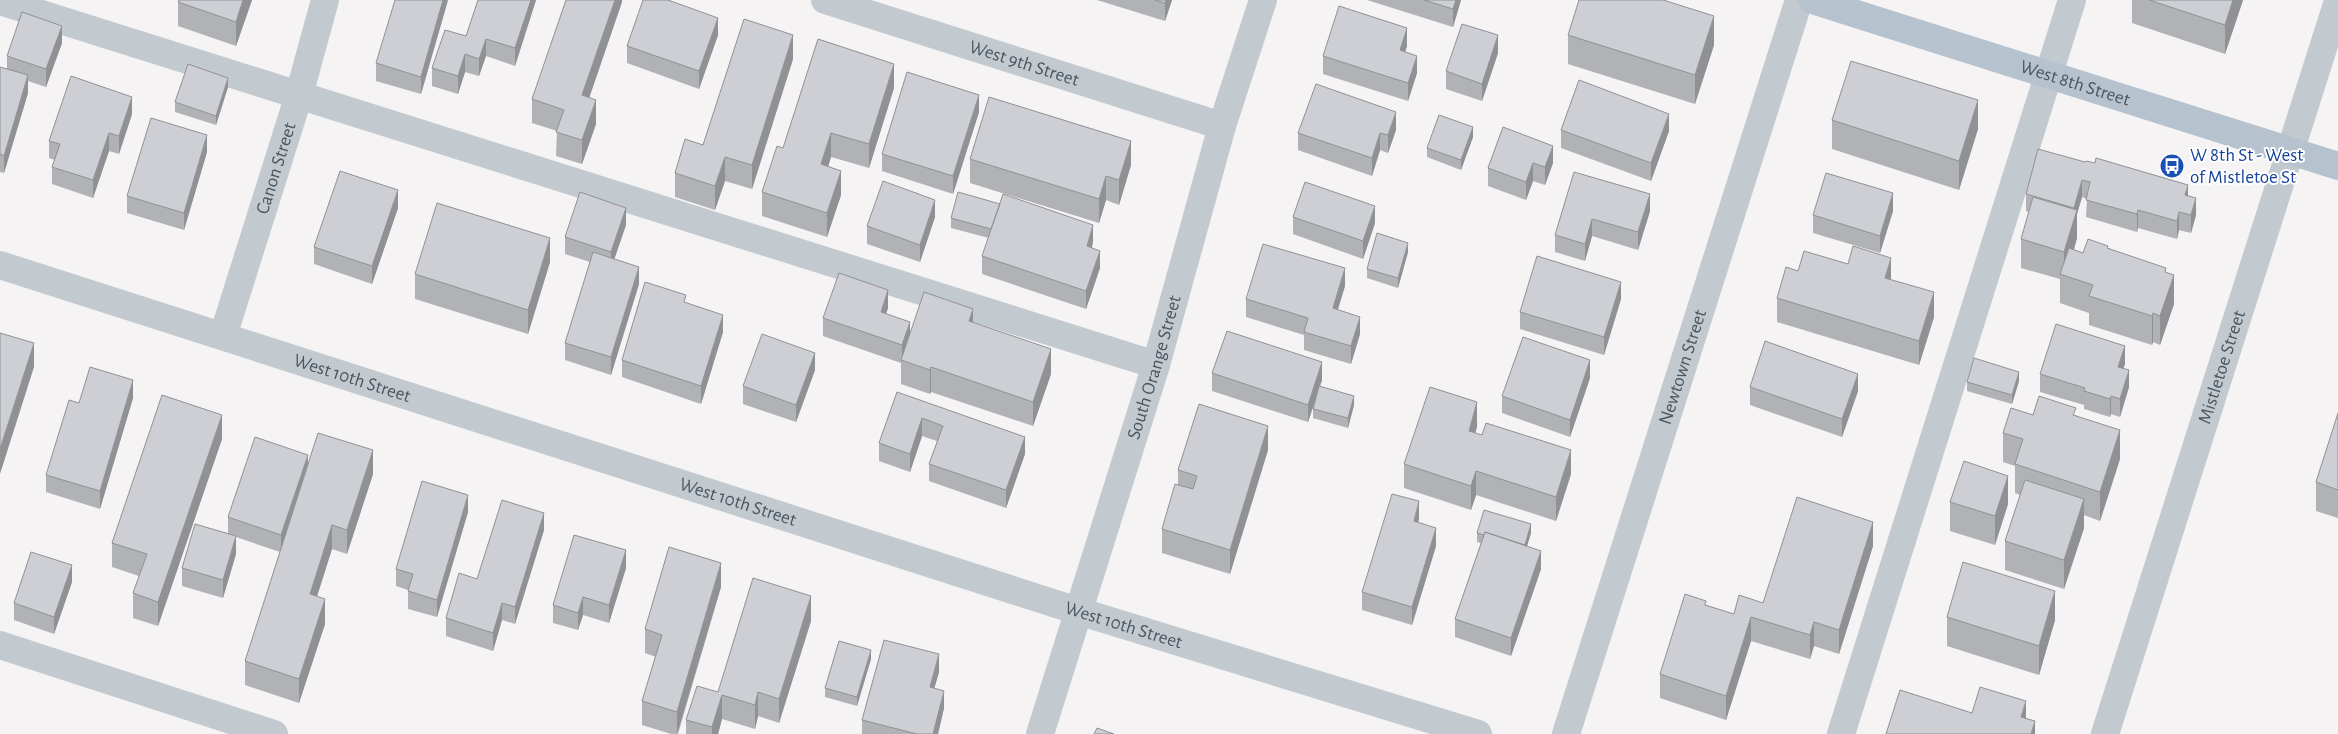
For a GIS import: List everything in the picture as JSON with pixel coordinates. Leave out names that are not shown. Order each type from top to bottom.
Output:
[{"type":"main road","name":"West 8th Street","points":[[1812,0],[2338,166]]},
{"type":"street","name":"Canon Street","points":[[224,336],[299,95],[325,0]]},
{"type":"street","name":"West 9th Street","points":[[825,0],[1222,126]]},
{"type":"street","name":"South Orange Street","points":[[1040,734],[1156,365],[1222,126],[1263,0]]},
{"type":"street","name":"Newtown Street","points":[[1566,734],[1799,0]]},
{"type":"street","points":[[1841,734],[2072,0]]},
{"type":"street","points":[[0,1],[1156,365]]},
{"type":"street","name":"Mistletoe Street","points":[[2105,734],[2338,1]]},
{"type":"street","name":"West 10th Street","points":[[0,265],[1078,611],[1478,734]]},
{"type":"street","points":[[0,646],[274,734]]},
{"type":"building","points":[[179,0],[243,0],[236,22],[178,2]]},
{"type":"building","points":[[395,0],[443,0],[421,77],[376,63]]},
{"type":"building","points":[[478,0],[531,0],[515,48],[486,39],[479,59],[465,54],[458,76],[432,68],[445,30],[466,36]]},
{"type":"building","points":[[566,0],[615,0],[582,95],[596,100],[582,140],[556,132],[564,110],[532,99]]},
{"type":"building","points":[[643,0],[668,0],[718,18],[699,71],[627,46]]},
{"type":"building","points":[[1155,0],[1166,0],[1165,3]]},
{"type":"building","points":[[1424,0],[1456,0],[1453,9]]},
{"type":"building","points":[[1579,0],[1663,0],[1714,16],[1695,75],[1568,35]]},
{"type":"building","points":[[2149,0],[2233,0],[2225,25]]},
{"type":"building","points":[[1339,6],[1407,28],[1400,50],[1417,56],[1408,83],[1323,56]]},
{"type":"building","points":[[22,12],[62,26],[46,69],[7,56]]},
{"type":"building","points":[[744,19],[793,35],[752,165],[725,157],[715,186],[675,173],[685,139],[703,145]]},
{"type":"building","points":[[1462,24],[1498,35],[1482,84],[1446,71]]},
{"type":"building","points":[[818,39],[894,64],[869,144],[831,133],[821,164],[841,171],[827,213],[762,192],[777,146],[783,148]]},
{"type":"building","points":[[1851,61],[1978,100],[1959,161],[1832,120]]},
{"type":"building","points":[[188,64],[228,78],[216,116],[175,102]]},
{"type":"building","points":[[0,67],[28,75],[4,156],[0,154]]},
{"type":"building","points":[[907,72],[979,95],[953,176],[882,154]]},
{"type":"building","points":[[71,76],[132,97],[119,136],[109,133],[93,180],[52,167],[60,144],[49,141]]},
{"type":"building","points":[[1579,80],[1669,114],[1651,163],[1561,130]]},
{"type":"building","points":[[1316,84],[1396,112],[1388,135],[1380,133],[1372,158],[1298,133]]},
{"type":"building","points":[[989,97],[1131,141],[1119,180],[1106,176],[1099,199],[970,159]]},
{"type":"building","points":[[1439,115],[1473,127],[1461,160],[1427,148]]},
{"type":"building","points":[[151,118],[207,135],[184,213],[127,196]]},
{"type":"building","points":[[1503,127],[1553,146],[1545,167],[1533,163],[1526,182],[1488,168]]},
{"type":"building","points":[[2038,149],[2085,162],[2095,163],[2096,158],[2188,185],[2185,195],[2196,198],[2191,215],[2179,212],[2177,221],[2138,210],[2137,214],[2086,200],[2090,182],[2082,180],[2074,208],[2026,194]]},
{"type":"building","points":[[340,171],[398,190],[372,266],[314,247]]},
{"type":"building","points":[[1574,172],[1650,194],[1638,232],[1592,219],[1585,244],[1555,235]]},
{"type":"building","points":[[1826,173],[1893,193],[1880,236],[1813,215]]},
{"type":"building","points":[[883,181],[935,200],[920,245],[867,226]]},
{"type":"building","points":[[1305,182],[1375,206],[1363,241],[1293,217]]},
{"type":"building","points":[[580,192],[626,208],[611,252],[565,237]]},
{"type":"building","points":[[958,192],[1000,204],[991,229],[951,218]]},
{"type":"building","points":[[1003,194],[1093,225],[1087,246],[1100,251],[1086,291],[982,256]]},
{"type":"building","points":[[2033,197],[2077,210],[2064,252],[2021,239]]},
{"type":"building","points":[[437,203],[550,238],[528,310],[415,274]]},
{"type":"building","points":[[1377,233],[1408,243],[1398,278],[1367,269]]},
{"type":"building","points":[[2088,239],[2108,246],[2107,248],[2166,268],[2165,272],[2174,275],[2160,316],[2153,313],[2152,316],[2089,296],[2093,285],[2060,274],[2069,248],[2083,253]]},
{"type":"building","points":[[1263,244],[1345,268],[1333,308],[1360,317],[1351,346],[1304,332],[1308,318],[1246,299]]},
{"type":"building","points":[[1853,246],[1891,258],[1885,278],[1934,292],[1919,341],[1777,298],[1786,267],[1798,271],[1804,251],[1848,264]]},
{"type":"building","points":[[593,252],[639,267],[611,357],[565,343]]},
{"type":"building","points":[[1537,256],[1621,282],[1604,337],[1520,312]]},
{"type":"building","points":[[839,273],[888,290],[881,312],[910,322],[902,345],[823,318]]},
{"type":"building","points":[[645,282],[686,295],[684,302],[723,315],[701,386],[622,360]]},
{"type":"building","points":[[924,292],[973,309],[969,321],[1051,349],[1033,402],[931,367],[930,370],[901,360]]},
{"type":"building","points":[[2056,324],[2125,346],[2118,367],[2129,370],[2120,399],[2111,396],[2110,399],[2084,391],[2085,388],[2040,374]]},
{"type":"building","points":[[1227,331],[1322,362],[1308,405],[1212,373]]},
{"type":"building","points":[[0,333],[34,343],[0,449]]},
{"type":"building","points":[[762,334],[815,353],[796,405],[743,386]]},
{"type":"building","points":[[1523,337],[1590,360],[1570,420],[1502,396]]},
{"type":"building","points":[[1765,341],[1858,374],[1842,419],[1750,387]]},
{"type":"building","points":[[1974,358],[2019,372],[2012,395],[1967,382]]},
{"type":"building","points":[[90,367],[133,380],[100,491],[46,475],[69,400],[79,403]]},
{"type":"building","points":[[1319,386],[1354,396],[1348,418],[1313,409]]},
{"type":"building","points":[[1430,387],[1477,402],[1469,431],[1482,435],[1486,423],[1571,450],[1556,497],[1476,471],[1471,486],[1404,464]]},
{"type":"building","points":[[897,392],[1025,437],[1006,490],[929,464],[943,426],[922,418],[910,454],[879,443]]},
{"type":"building","points":[[162,395],[222,415],[158,602],[133,593],[147,554],[112,543]]},
{"type":"building","points":[[2039,396],[2076,408],[2073,415],[2120,430],[2100,492],[2015,464],[2023,439],[2003,433],[2011,408],[2033,415]]},
{"type":"building","points":[[1199,404],[1268,426],[1230,550],[1162,529],[1175,484],[1193,489],[1197,476],[1178,470]]},
{"type":"building","points":[[2338,413],[2338,490],[2316,482]]},
{"type":"building","points":[[318,433],[373,450],[347,530],[332,525],[310,594],[325,599],[299,679],[245,661]]},
{"type":"building","points":[[255,437],[308,455],[281,535],[228,517]]},
{"type":"building","points":[[1964,461],[2008,476],[1995,516],[1950,502]]},
{"type":"building","points":[[2025,480],[2084,499],[2064,560],[2005,541]]},
{"type":"building","points":[[422,481],[468,495],[437,600],[408,591],[413,574],[396,569]]},
{"type":"building","points":[[1392,494],[1419,501],[1414,521],[1436,528],[1412,607],[1362,592]]},
{"type":"building","points":[[1797,497],[1873,522],[1839,630],[1814,622],[1810,635],[1751,617],[1726,696],[1660,674],[1685,594],[1706,601],[1705,605],[1734,614],[1739,595],[1763,603]]},
{"type":"building","points":[[502,500],[544,513],[515,607],[502,603],[493,633],[446,618],[459,573],[477,579]]},
{"type":"building","points":[[1484,510],[1531,524],[1525,545],[1485,532],[1484,535],[1477,533]]},
{"type":"building","points":[[195,524],[236,536],[223,580],[182,568]]},
{"type":"building","points":[[1485,532],[1541,551],[1511,638],[1455,619]]},
{"type":"building","points":[[574,535],[626,550],[609,605],[583,597],[578,613],[553,605]]},
{"type":"building","points":[[669,547],[721,563],[677,712],[642,701],[662,635],[645,629]]},
{"type":"building","points":[[31,552],[72,565],[54,617],[14,603]]},
{"type":"building","points":[[1963,562],[2055,591],[2039,646],[1947,617]]},
{"type":"building","points":[[753,578],[811,596],[779,699],[758,692],[755,705],[722,695],[712,727],[686,720],[697,686],[718,692]]},
{"type":"building","points":[[884,640],[939,654],[930,687],[944,691],[933,734],[917,734],[862,720]]},
{"type":"building","points":[[839,641],[871,650],[857,697],[825,688]]},
{"type":"building","points":[[1980,687],[2026,701],[2021,717],[2035,721],[2031,734],[1886,734],[1900,690],[1972,713]]},
{"type":"building","points":[[1097,728],[1114,734],[1094,734]]},
{"type":"place","name":"W 8th St - West of Mistletoe St","points":[[2172,166]]}]
